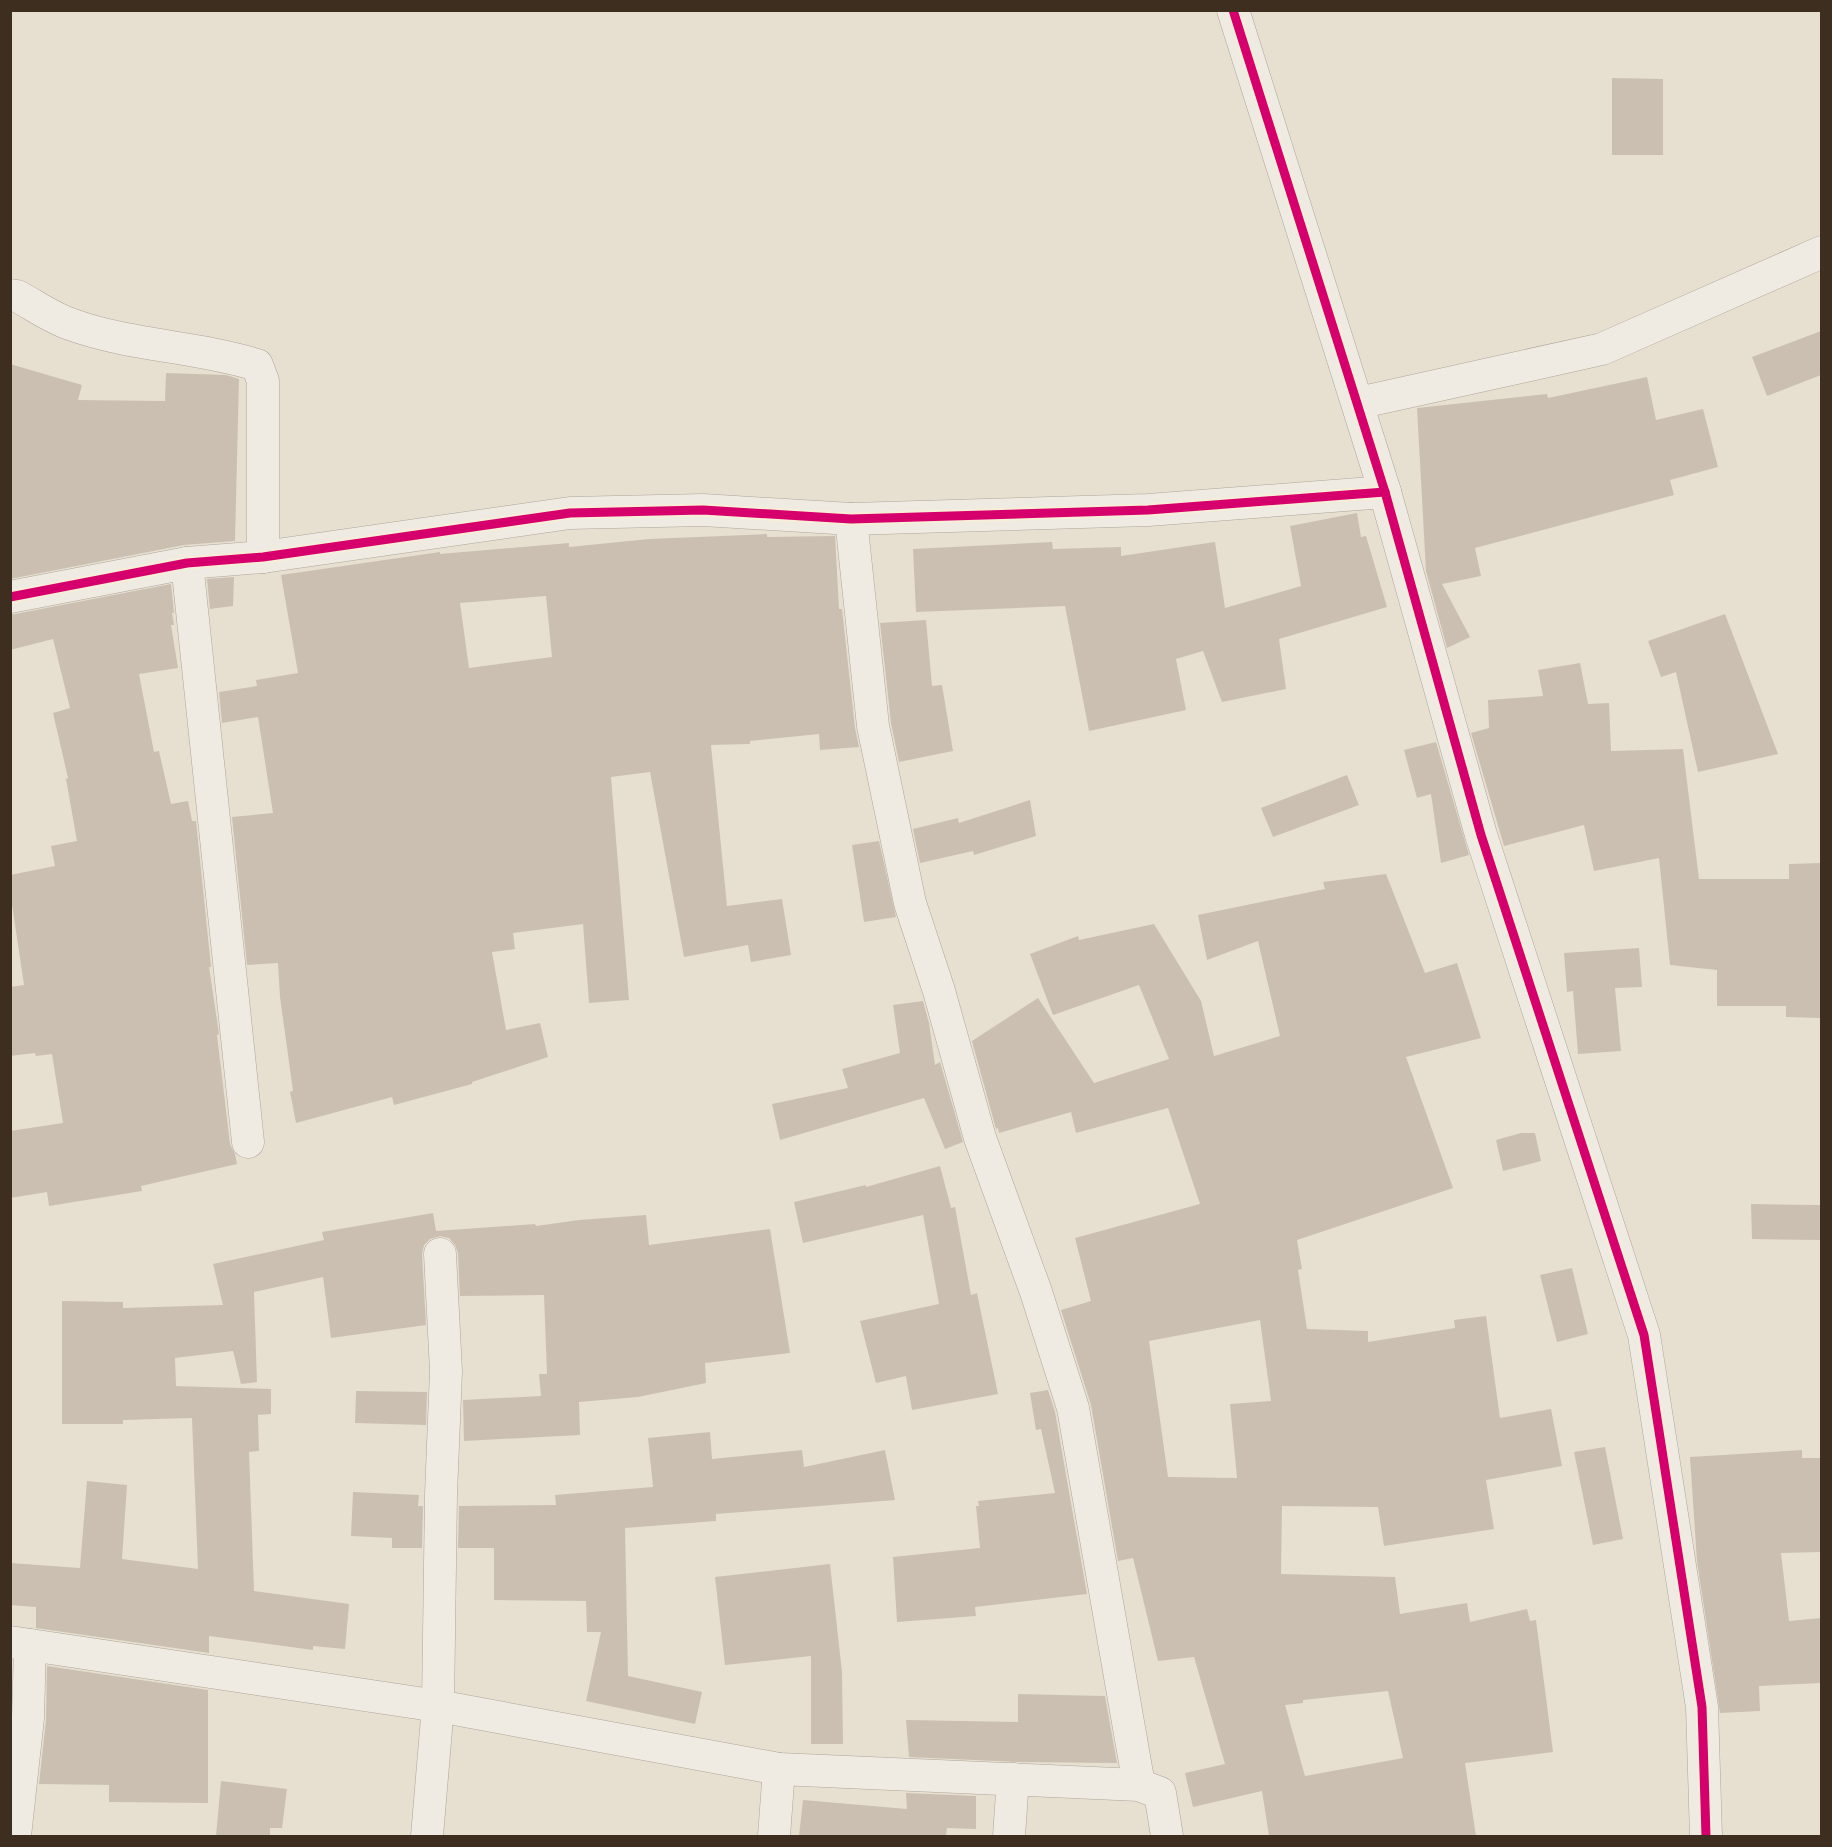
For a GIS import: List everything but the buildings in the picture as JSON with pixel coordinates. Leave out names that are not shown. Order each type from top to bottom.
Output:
[{"type":"street","points":[[1233,10],[1385,492],[1481,835],[1644,1335],[1702,1707],[1706,1836]]},
{"type":"street","points":[[1358,403],[1602,349],[1821,252]]},
{"type":"street","points":[[10,295],[17,296],[68,324],[102,334],[224,355],[256,365],[262,381],[263,557]]},
{"type":"street","points":[[10,597],[187,563],[263,557],[570,513],[703,510],[851,519],[1148,510],[1385,492]]},
{"type":"street","points":[[851,519],[873,726],[910,903],[939,991],[980,1138],[1036,1292],[1073,1408],[1139,1785]]},
{"type":"street","points":[[187,563],[248,1142]]},
{"type":"street","points":[[427,1836],[438,1706],[446,1371],[440,1254]]},
{"type":"street","points":[[15,1836],[28,1718],[20,1644],[438,1706],[779,1769],[1139,1785],[1160,1793],[1167,1836]]},
{"type":"street","points":[[774,1836],[779,1769]]},
{"type":"street","points":[[1009,1836],[1013,1779]]},
{"type":"cycle path","points":[[1233,10],[1385,492],[1481,835],[1644,1335],[1702,1707],[1706,1836]]},
{"type":"cycle path","points":[[10,597],[187,563],[263,557],[570,513],[703,510],[851,519],[1148,510],[1385,492]]}]
